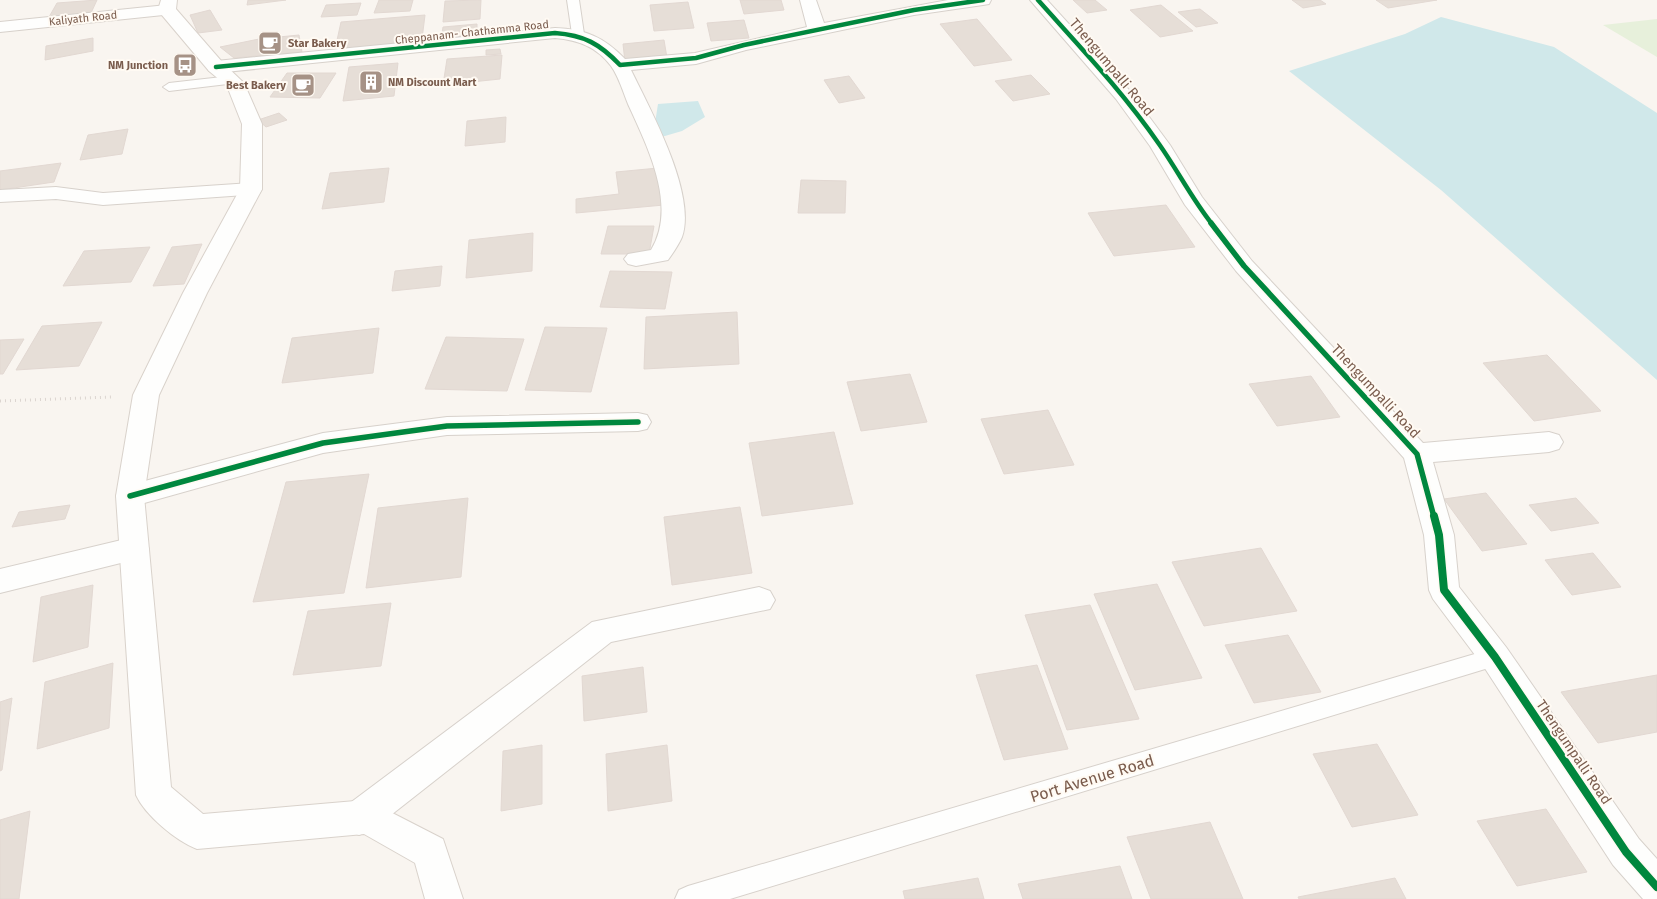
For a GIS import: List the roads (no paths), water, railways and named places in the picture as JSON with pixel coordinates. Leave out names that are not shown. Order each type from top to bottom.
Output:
[{"type":"street","points":[[808,0],[817,30]]},
{"type":"street","points":[[620,65],[696,58],[744,45],[914,10],[983,0]]},
{"type":"street","name":"Thengumpalli Road","points":[[1038,0],[1124,95],[1160,144],[1193,200],[1244,266],[1417,454],[1439,535],[1444,590],[1495,657],[1626,852],[1657,887]]},
{"type":"street","points":[[168,5],[234,83],[252,124],[252,189],[195,293],[146,395],[130,496],[154,795],[197,832],[367,817],[430,852],[444,899]]},
{"type":"street","name":"Kaliyath Road","points":[[0,27],[168,5]]},
{"type":"street","name":"Cheppanam- Chathamma Road","points":[[224,73],[555,33],[578,34],[601,44],[620,65],[666,171],[673,211],[671,234],[660,255],[636,259]]},
{"type":"street","points":[[0,196],[56,193],[103,198],[252,189]]},
{"type":"street","points":[[130,496],[323,443],[447,426],[638,422]]},
{"type":"street","points":[[1417,454],[1550,442]]},
{"type":"street","points":[[0,581],[134,549]]},
{"type":"street","points":[[359,818],[603,631],[759,600]]},
{"type":"lane","points":[[572,0],[578,34]]},
{"type":"lane","points":[[169,86],[224,73]]},
{"type":"lane","name":"Port Avenue Road","points":[[688,899],[1495,657]]},
{"type":"water","points":[[1441,17],[1554,47],[1657,113],[1657,380],[1441,190],[1289,71],[1405,34]]},
{"type":"water","points":[[698,101],[705,117],[682,131],[658,138],[655,123],[658,104]]},
{"type":"place","name":"Star Bakery","points":[[270,43]]},
{"type":"place","name":"NM Junction","points":[[185,65]]},
{"type":"place","name":"NM Discount Mart","points":[[371,82]]},
{"type":"place","name":"Best Bakery","points":[[303,85]]}]
